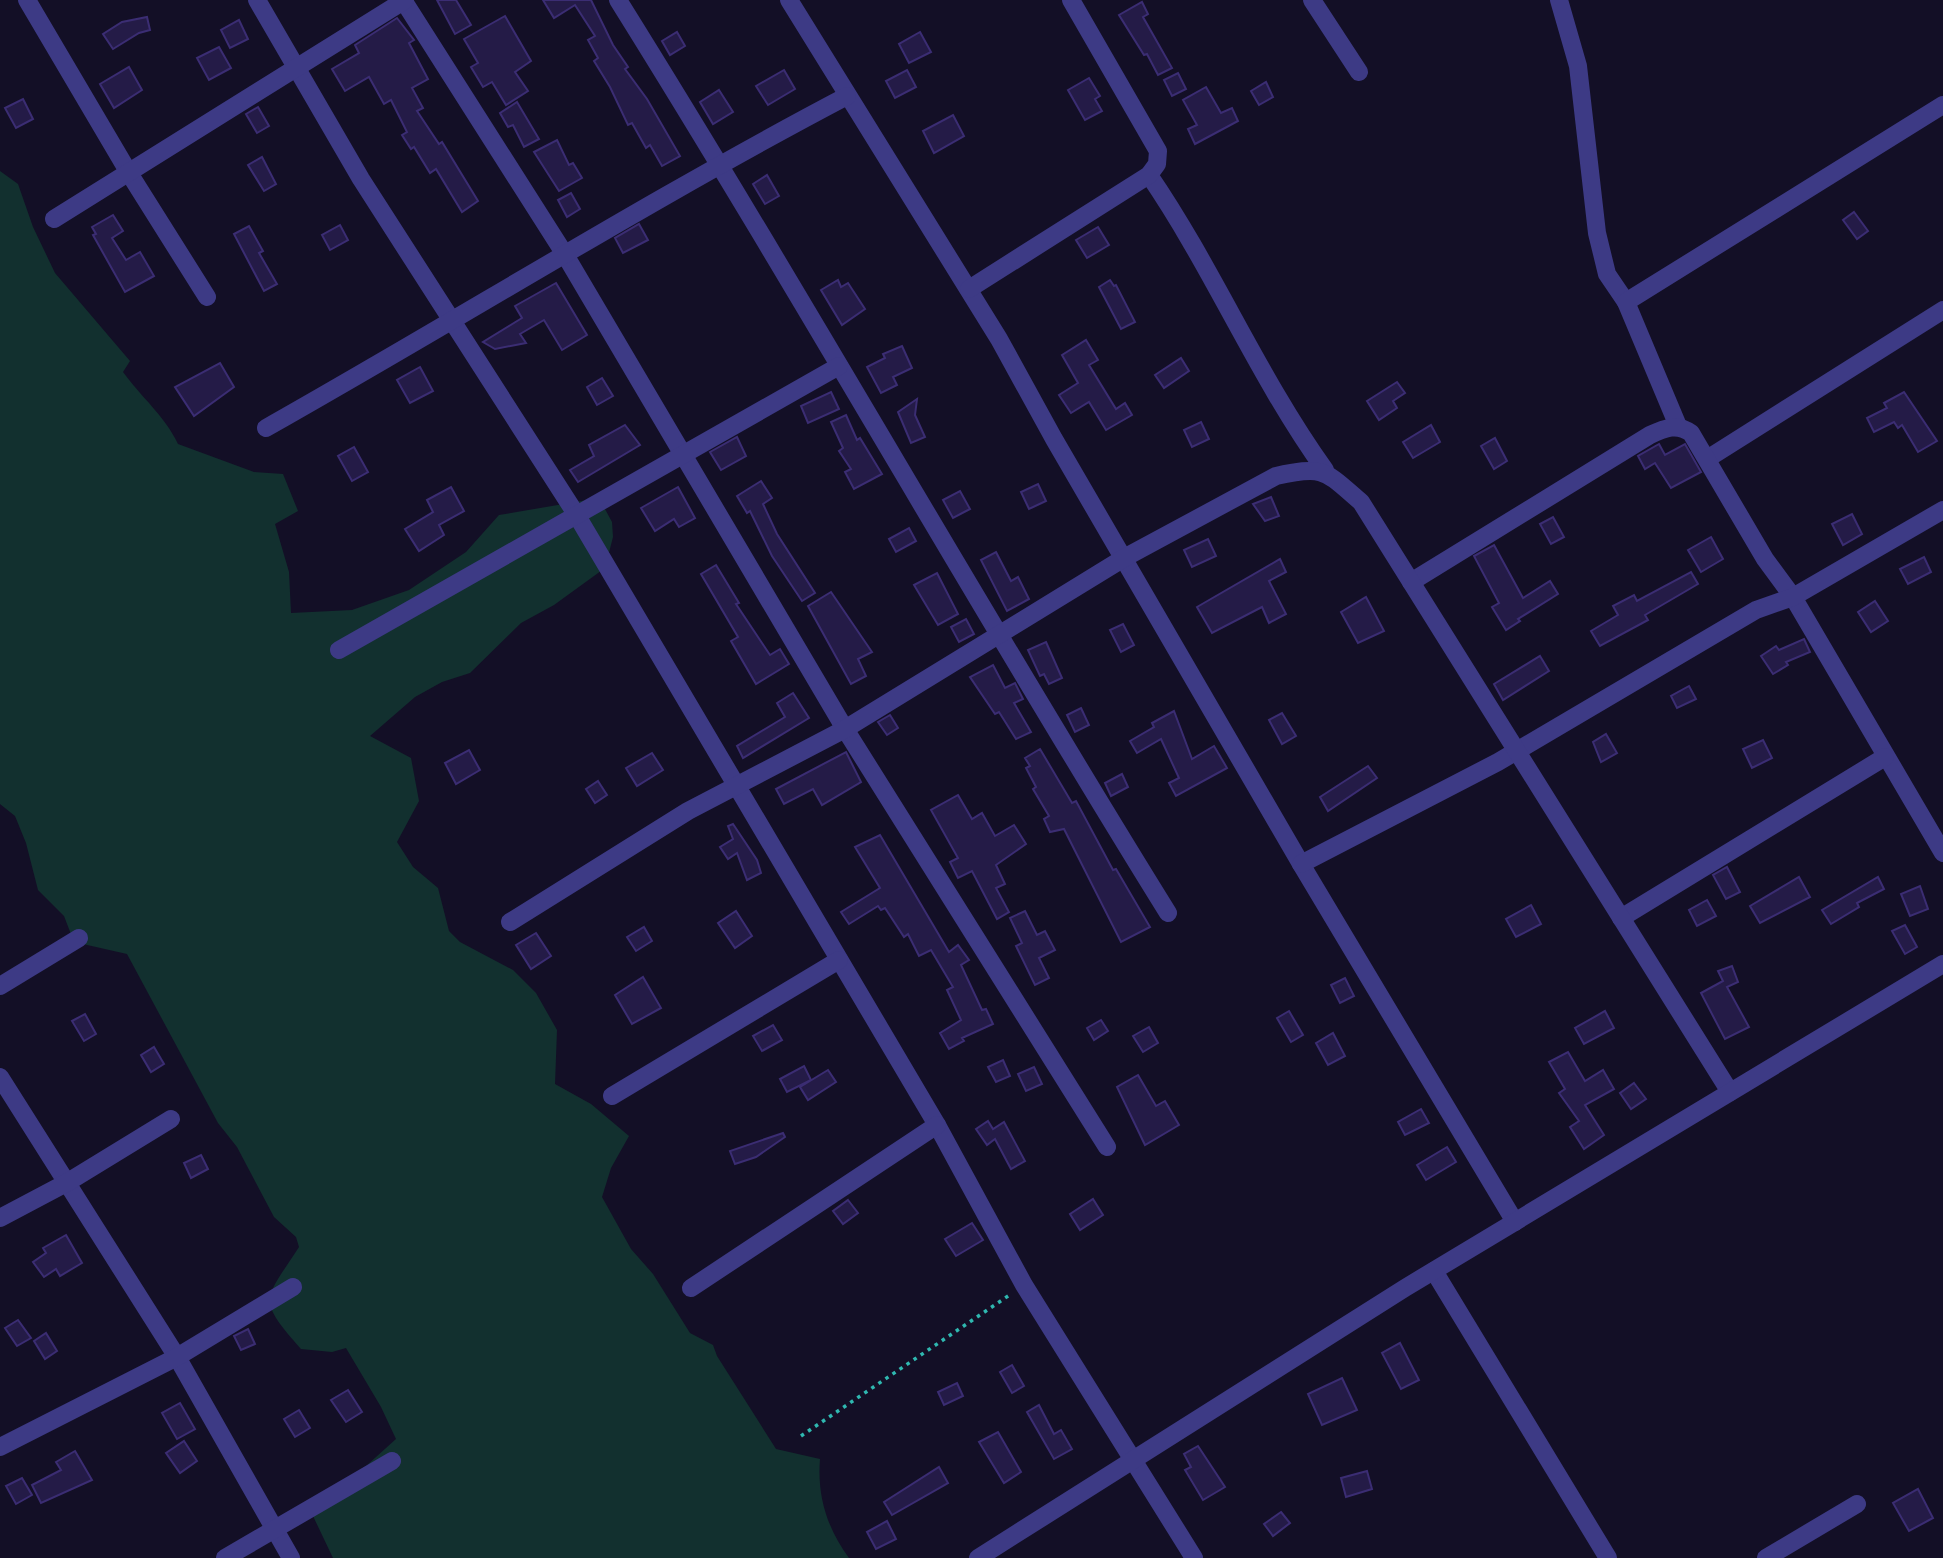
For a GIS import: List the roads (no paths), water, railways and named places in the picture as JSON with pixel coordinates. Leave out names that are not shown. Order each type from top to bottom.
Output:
[{"type":"street","points":[[27,0],[206,297]]},
{"type":"street","points":[[257,0],[296,70],[451,323],[576,514],[735,788],[937,1125],[1024,1285],[1130,1460],[1194,1558]]},
{"type":"street","points":[[54,219],[404,0],[564,253],[680,455],[845,729],[1107,1147]]},
{"type":"street","points":[[618,0],[720,163],[998,635],[1168,913]]},
{"type":"street","points":[[789,0],[969,289],[1301,864],[1516,1222]]},
{"type":"street","points":[[969,289],[1149,175],[1157,164],[1158,151],[1071,0]]},
{"type":"street","points":[[1312,0],[1359,72]]},
{"type":"street","points":[[1559,0],[1578,66],[1597,233],[1607,274],[1626,302],[1678,426],[1691,433],[1765,559],[1793,597],[1943,853]]},
{"type":"street","points":[[266,428],[451,323],[564,253],[720,163],[847,96]]},
{"type":"street","points":[[1626,302],[1943,105]]},
{"type":"street","points":[[1149,175],[1196,247],[1274,394],[1325,470],[1361,502],[1730,1093]]},
{"type":"street","points":[[1707,459],[1943,310]]},
{"type":"street","points":[[339,650],[839,366]]},
{"type":"street","points":[[1411,582],[1650,435],[1678,426]]},
{"type":"street","points":[[510,922],[688,811],[845,729],[1124,558],[1276,476],[1302,470],[1325,470]]},
{"type":"street","points":[[1301,864],[1516,750],[1756,610],[1793,597],[1943,510]]},
{"type":"street","points":[[1621,918],[1885,757]]},
{"type":"street","points":[[0,986],[79,938]]},
{"type":"street","points":[[612,1096],[839,960]]},
{"type":"street","points":[[978,1558],[1434,1271],[1943,964]]},
{"type":"street","points":[[0,1077],[177,1357],[291,1558]]},
{"type":"street","points":[[0,1218],[68,1182],[171,1119]]},
{"type":"street","points":[[691,1288],[937,1125]]},
{"type":"street","points":[[1434,1271],[1608,1558]]},
{"type":"street","points":[[0,1447],[177,1357],[293,1287]]},
{"type":"street","points":[[225,1558],[392,1461]]},
{"type":"street","points":[[1766,1558],[1857,1504]]}]
